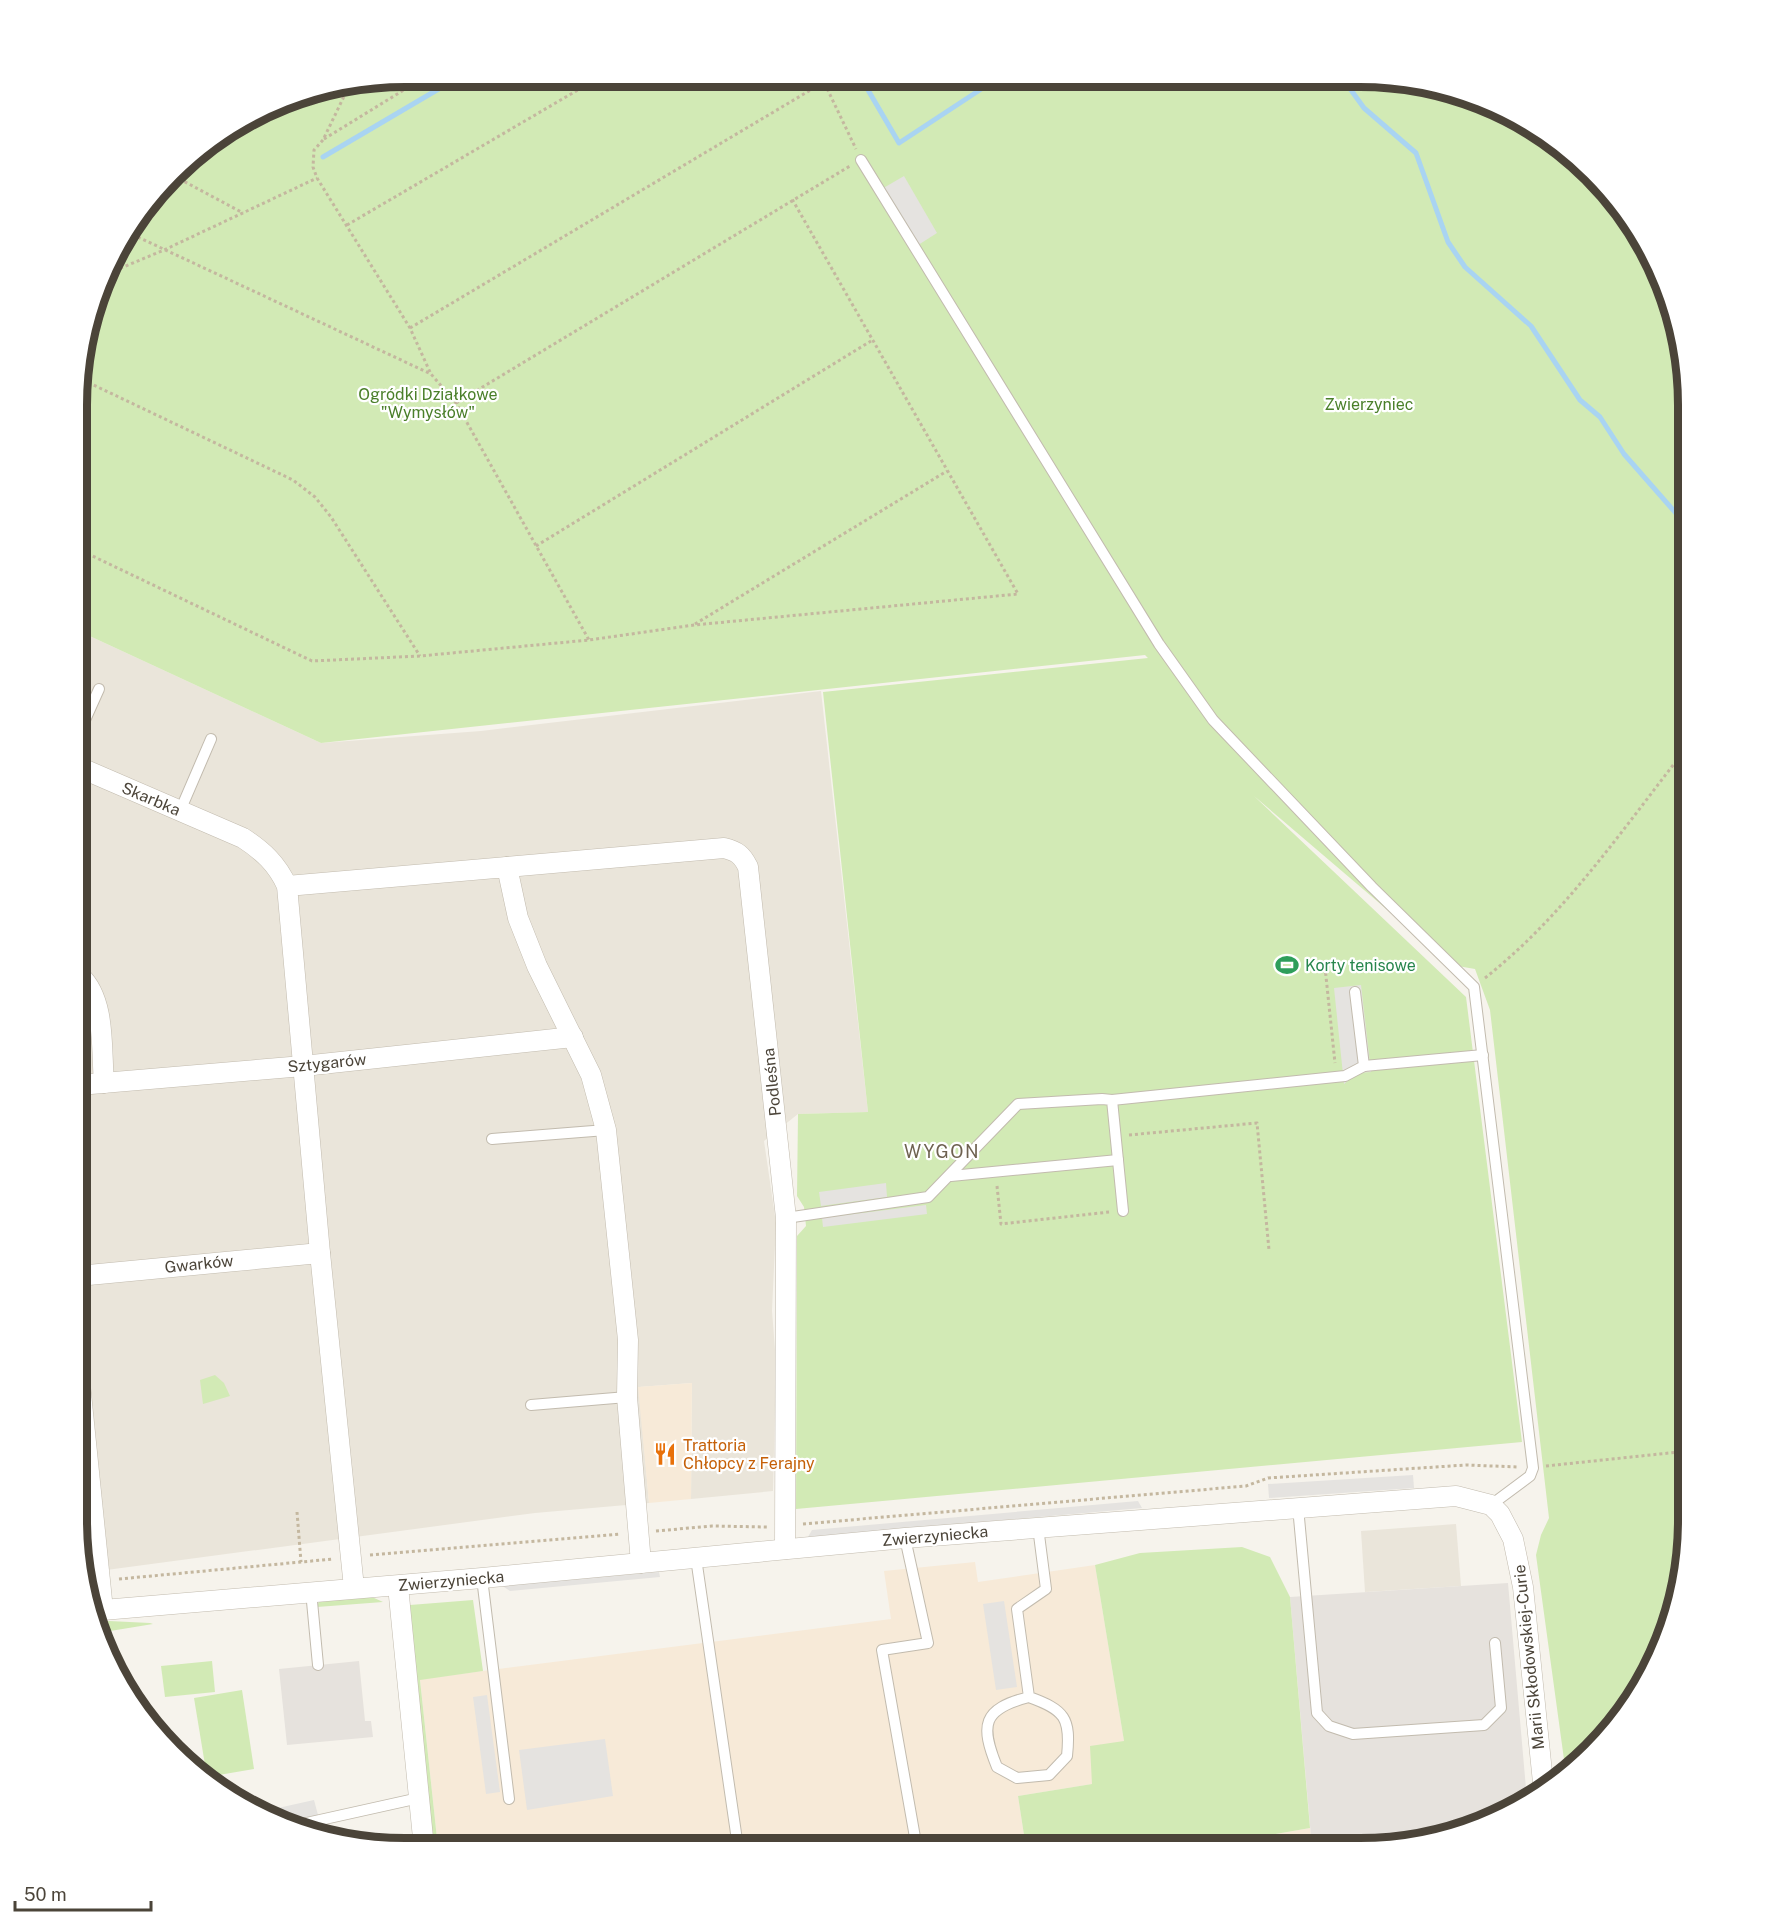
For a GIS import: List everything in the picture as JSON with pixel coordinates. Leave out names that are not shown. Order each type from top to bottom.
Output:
[{"type":"street","name":"Skarbka","points":[[87,771],[222,829],[261,850],[278,868],[287,886]]},
{"type":"street","name":"Podleśna","points":[[507,867],[724,848],[735,850],[744,857],[748,867],[786,1218],[785,1549]]},
{"type":"street","points":[[354,1588],[320,1253],[287,886],[507,867],[518,918],[533,957],[591,1075],[606,1130],[628,1340],[627,1397],[641,1563]]},
{"type":"street","points":[[87,985],[94,994],[97,1007],[104,1083]]},
{"type":"street","name":"Sztygarów","points":[[87,1084],[303,1066],[573,1037]]},
{"type":"street","name":"Gwarków","points":[[87,1275],[320,1253]]},
{"type":"street","points":[[87,1481],[96,1593]]},
{"type":"street","name":"Zwierzyniecka","points":[[100,1610],[310,1591],[398,1586],[1038,1527],[1456,1496],[1491,1505]]},
{"type":"street","name":"Marii Skłodowskiej-Curie","points":[[1491,1505],[1506,1524],[1519,1561],[1543,1780]]},
{"type":"street","points":[[398,1586],[422,1838]]},
{"type":"lane","points":[[861,160],[1159,644],[1213,720],[1365,879],[1474,987],[1533,1468],[1530,1476],[1491,1505]]},
{"type":"lane","points":[[87,716],[99,689]]},
{"type":"lane","points":[[180,811],[211,739]]},
{"type":"lane","points":[[1355,992],[1364,1066]]},
{"type":"lane","points":[[786,1218],[928,1197],[951,1176],[1018,1104],[1112,1100],[1337,1079],[1364,1066],[1482,1055]]},
{"type":"lane","points":[[1112,1100],[1123,1211]]},
{"type":"lane","points":[[492,1139],[606,1130]]},
{"type":"lane","points":[[951,1176],[1118,1160]]},
{"type":"lane","points":[[531,1405],[627,1397]]},
{"type":"lane","points":[[1298,1508],[1317,1713],[1329,1726],[1353,1734],[1484,1725],[1501,1708],[1495,1643]]},
{"type":"lane","points":[[1029,1697],[1017,1609],[1046,1588],[1038,1527]]},
{"type":"lane","points":[[905,1538],[928,1643],[882,1650],[915,1838]]},
{"type":"lane","points":[[696,1558],[737,1838]]},
{"type":"lane","points":[[482,1578],[509,1799]]},
{"type":"lane","points":[[310,1591],[318,1665]]},
{"type":"lane","points":[[1029,1697],[1055,1707],[1070,1730],[1067,1756],[1049,1775],[1017,1778],[997,1767],[986,1741],[989,1717],[1005,1703],[1029,1697]]},
{"type":"lane","points":[[309,1823],[419,1798]]},
{"type":"path","points":[[322,140],[407,87]]},
{"type":"path","points":[[347,225],[583,87]]},
{"type":"path","points":[[410,328],[811,87]]},
{"type":"path","points":[[456,403],[792,199],[861,160],[826,87]]},
{"type":"path","points":[[346,93],[322,140],[314,150],[313,167],[317,178],[410,328],[431,374],[456,403],[589,640]]},
{"type":"path","points":[[117,269],[317,178]]},
{"type":"path","points":[[181,180],[243,213]]},
{"type":"path","points":[[87,553],[312,660],[420,656],[589,640],[694,625],[1018,594],[871,341],[792,199]]},
{"type":"path","points":[[136,236],[431,374]]},
{"type":"path","points":[[536,546],[871,341]]},
{"type":"path","points":[[88,382],[293,480],[315,497],[352,549],[420,656]]},
{"type":"path","points":[[694,625],[947,471]]},
{"type":"path","points":[[1474,987],[1521,950],[1551,919],[1678,759]]},
{"type":"path","points":[[1325,967],[1337,1079]]},
{"type":"path","points":[[1116,1136],[1257,1124],[1269,1250]]},
{"type":"path","points":[[996,1172],[1001,1224],[1123,1211]]},
{"type":"path","points":[[794,1525],[1246,1486],[1268,1478],[1466,1465],[1533,1468],[1678,1452]]},
{"type":"path","points":[[297,1512],[301,1562]]},
{"type":"path","points":[[653,1531],[711,1526],[776,1527]]},
{"type":"path","points":[[361,1556],[626,1534]]},
{"type":"path","points":[[116,1580],[344,1558]]},
{"type":"shaded area","points":[[904,176],[937,233],[915,247],[880,190]]},
{"type":"shaded area","points":[[87,635],[321,743],[481,731],[821,691],[868,1112],[798,1114],[764,1141],[776,1223],[772,1311],[776,1362],[773,1491],[691,1499],[692,1383],[639,1387],[649,1503],[535,1513],[92,1572],[87,1520]]},
{"type":"shaded area","points":[[1361,985],[1371,1072],[1357,1073],[1344,1084],[1334,988]]},
{"type":"shaded area","points":[[886,1183],[887,1197],[821,1206],[819,1192]]},
{"type":"shaded area","points":[[926,1205],[927,1214],[823,1227],[822,1218]]},
{"type":"shaded area","points":[[692,1383],[691,1499],[649,1503],[638,1387]]},
{"type":"shaded area","points":[[1413,1475],[1414,1488],[1269,1498],[1268,1484]]},
{"type":"shaded area","points":[[1138,1501],[1142,1508],[808,1537],[812,1530]]},
{"type":"shaded area","points":[[1456,1524],[1461,1586],[1365,1592],[1361,1531]]},
{"type":"shaded area","points":[[975,1562],[978,1582],[1095,1565],[1124,1741],[1092,1784],[1018,1796],[1024,1838],[437,1838],[420,1679],[891,1619],[884,1571]]},
{"type":"shaded area","points":[[659,1572],[660,1577],[510,1591],[501,1585]]},
{"type":"shaded area","points":[[1508,1583],[1526,1791],[1482,1814],[1422,1832],[1381,1837],[1311,1838],[1290,1597]]},
{"type":"shaded area","points":[[1004,1601],[1017,1687],[996,1690],[983,1604]]},
{"type":"shaded area","points":[[359,1661],[365,1721],[371,1721],[373,1737],[287,1745],[279,1669]]},
{"type":"shaded area","points":[[487,1695],[500,1792],[486,1794],[473,1697]]},
{"type":"shaded area","points":[[605,1739],[613,1796],[527,1810],[519,1750]]},
{"type":"shaded area","points":[[314,1800],[318,1815],[298,1819],[273,1809]]},
{"type":"shaded area","points":[[1310,1828],[1311,1838],[1254,1838]]},
{"type":"green space","points":[[405,87],[1360,87],[1422,93],[1462,104],[1501,120],[1554,153],[1599,195],[1624,228],[1645,264],[1661,303],[1672,343],[1678,405],[1677,1541],[1672,1582],[1654,1642],[1635,1679],[1612,1714],[1585,1745],[1565,1763],[1536,1555],[1541,1535],[1549,1518],[1490,1010],[1475,969],[1452,965],[1254,796],[1466,997],[1522,1442],[796,1509],[797,1236],[806,1226],[804,1207],[797,1196],[798,1114],[868,1112],[823,692],[1148,658],[1145,655],[321,743],[87,635],[88,384],[93,343],[104,303],[111,283],[130,246],[166,195],[211,153],[264,120],[303,104],[343,93]]},
{"type":"green space","points":[[215,1375],[224,1383],[230,1396],[203,1404],[200,1380]]},
{"type":"green space","points":[[1242,1547],[1270,1557],[1290,1597],[1310,1828],[1254,1838],[1024,1838],[1018,1796],[1092,1784],[1090,1746],[1124,1741],[1095,1565],[1140,1553]]},
{"type":"green space","points":[[372,1597],[383,1602],[317,1607],[319,1601]]},
{"type":"green space","points":[[473,1600],[483,1671],[420,1680],[437,1838],[431,1838],[408,1611],[410,1605]]},
{"type":"green space","points":[[104,1621],[150,1623],[153,1624],[107,1631]]},
{"type":"green space","points":[[212,1661],[215,1692],[165,1697],[161,1666]]},
{"type":"green space","points":[[242,1690],[254,1769],[216,1775],[205,1767],[194,1698]]},
{"type":"waterway","points":[[323,157],[442,87]]},
{"type":"waterway","points":[[866,87],[899,143],[984,87]]},
{"type":"waterway","points":[[1349,87],[1364,108],[1416,153],[1448,242],[1465,267],[1531,326],[1580,400],[1600,417],[1624,454],[1678,516]]},
{"type":"place","name":"Korty tenisowe","points":[[1287,965]]},
{"type":"place","name":"Trattoria Chłopcy z Ferajny","points":[[665,1454]]},
{"type":"district","name":"WYGON","points":[[942,1151]]},
{"type":"park label","name":"Ogródki Działkowe \"Wymysłów\"","points":[[428,403]]},
{"type":"park label","name":"Zwierzyniec","points":[[1369,404]]}]
